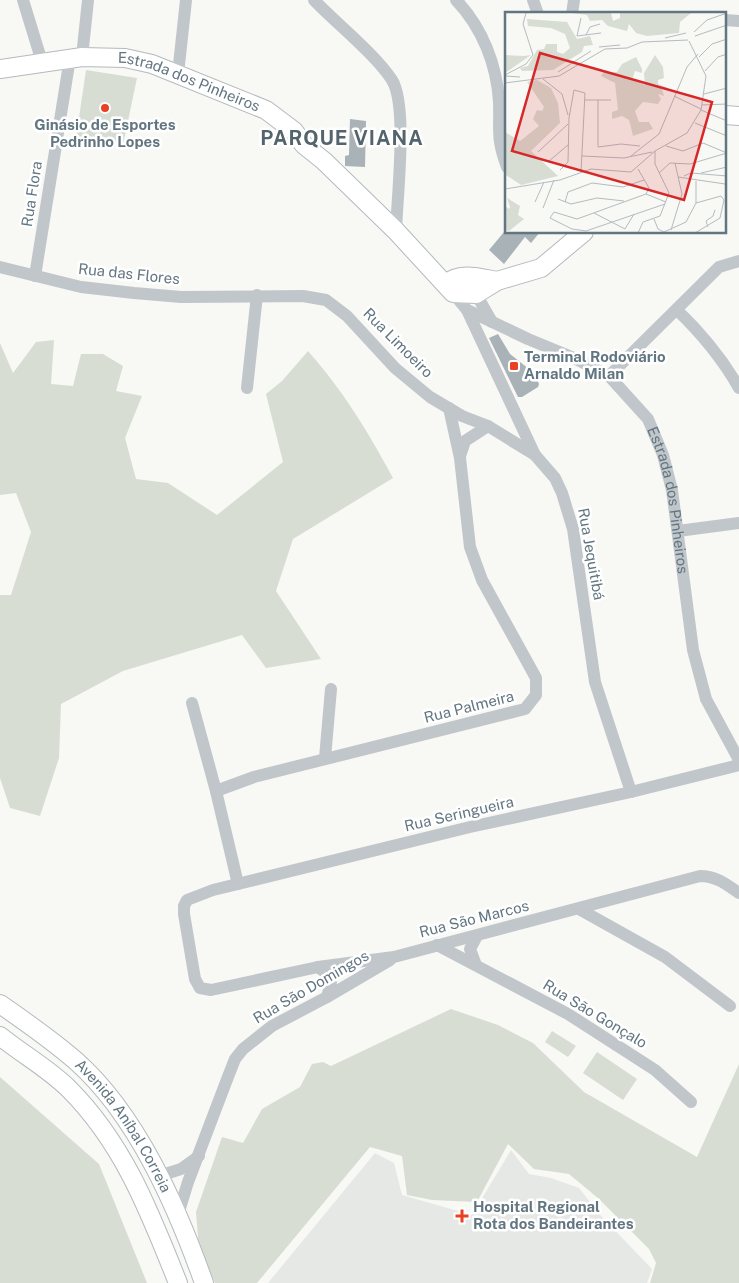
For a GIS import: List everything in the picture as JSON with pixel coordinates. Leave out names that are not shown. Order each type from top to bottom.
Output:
[{"type":"main road","name":"Estrada dos Pinheiros","points":[[0,69],[76,58],[125,58],[152,64],[266,110],[294,131],[304,145],[324,161],[396,231],[432,270],[454,285]]},
{"type":"main road","points":[[726,116],[739,116]]},
{"type":"main road","points":[[454,285],[497,280],[541,268],[582,234]]},
{"type":"main road","points":[[454,285],[476,294],[497,280]]},
{"type":"main road","name":"Avenida Aníbal Correia","points":[[0,1004],[76,1061],[105,1090],[135,1131],[158,1176],[204,1283]]},
{"type":"main road","name":"Avenida Aníbal Correia","points":[[0,1036],[68,1088],[102,1125],[129,1168],[178,1283]]},
{"type":"street","points":[[23,0],[42,62]]},
{"type":"street","name":"Rua Flora","points":[[36,276],[88,0]]},
{"type":"street","points":[[178,74],[186,0]]},
{"type":"street","points":[[314,0],[392,80],[400,100],[401,122],[396,231]]},
{"type":"street","points":[[456,0],[477,27],[490,54],[499,102],[502,131],[500,148],[505,164]]},
{"type":"street","points":[[533,0],[537,12]]},
{"type":"street","points":[[726,20],[739,21]]},
{"type":"street","points":[[609,376],[719,267],[739,261]]},
{"type":"street","name":"Rua das Flores","points":[[0,267],[81,287],[134,293],[181,296],[257,295]]},
{"type":"street","name":"Estrada dos Pinheiros","points":[[454,285],[467,310],[574,358],[609,376],[639,406],[653,429],[663,455],[672,490],[684,591],[697,666],[706,699],[739,760]]},
{"type":"street","points":[[476,294],[492,322]]},
{"type":"street","points":[[247,388],[257,295]]},
{"type":"street","name":"Rua Limoeiro","points":[[257,295],[326,300],[347,316],[412,383],[449,408],[488,426],[535,455]]},
{"type":"street","name":"Rua Jequitibá","points":[[467,310],[535,455],[555,478],[573,529],[596,682],[631,792]]},
{"type":"street","points":[[677,310],[698,330],[723,361],[739,388]]},
{"type":"street","name":"Rua Palmeira","points":[[216,791],[254,777],[325,758],[525,709],[536,695],[536,678],[482,580],[470,547],[460,458],[449,408]]},
{"type":"street","points":[[460,458],[465,442],[488,426]]},
{"type":"street","points":[[678,531],[739,523]]},
{"type":"street","points":[[325,758],[331,689]]},
{"type":"street","points":[[192,703],[216,791],[238,884]]},
{"type":"street","name":"Rua Seringueira","points":[[211,990],[200,988],[195,980],[184,914],[184,906],[188,900],[198,895],[476,825],[631,792],[739,765]]},
{"type":"street","name":"Rua São Marcos","points":[[211,990],[318,967],[394,957],[700,876],[709,876],[720,880],[739,893]]},
{"type":"street","points":[[579,909],[665,957],[730,1006]]},
{"type":"street","points":[[476,965],[470,949],[477,936]]},
{"type":"street","name":"Rua São Gonçalo","points":[[437,945],[568,1014],[655,1070],[691,1102]]},
{"type":"street","name":"Rua São Domingos","points":[[177,1218],[236,1060],[243,1049],[272,1026],[327,997],[394,957]]},
{"type":"street","points":[[318,967],[330,978],[331,989],[327,997]]},
{"type":"street","points":[[158,1176],[181,1169],[199,1156]]},
{"type":"shaded area","name":"Ginásio de Esportes Pedrinho Lopes","points":[[86,70],[137,78],[123,145],[76,138]]},
{"type":"shaded area","points":[[54,340],[51,384],[73,386],[81,354],[103,354],[123,366],[116,391],[142,396],[125,438],[136,479],[168,483],[217,515],[283,462],[266,394],[282,381],[308,351],[333,381],[354,412],[393,478],[293,539],[276,591],[321,659],[266,668],[242,635],[123,671],[61,704],[59,758],[40,816],[10,808],[0,778],[0,595],[11,595],[31,532],[16,493],[0,495],[0,343],[13,373],[36,342]]},
{"type":"shaded area","points":[[451,1009],[498,1025],[533,1043],[584,1092],[697,1157],[739,1064],[739,1283],[650,1283],[656,1263],[649,1249],[599,1199],[569,1174],[534,1169],[508,1144],[477,1202],[432,1200],[407,1195],[402,1156],[370,1147],[257,1283],[215,1283],[199,1250],[196,1212],[222,1137],[243,1143],[262,1109],[300,1087],[312,1064],[323,1062],[331,1066]]},
{"type":"shaded area","points":[[552,1031],[576,1046],[568,1057],[545,1042]]},
{"type":"shaded area","points":[[597,1052],[637,1079],[623,1100],[583,1073]]},
{"type":"shaded area","points":[[0,1077],[99,1164],[147,1283],[0,1283]]},
{"type":"shaded area","name":"Hospital Regional Rota dos Bandeirantes","points":[[511,1150],[529,1174],[551,1178],[579,1188],[602,1217],[652,1269],[647,1283],[268,1283],[375,1153],[394,1163],[402,1195],[472,1215]]},
{"type":"building","points":[[350,119],[366,121],[365,167],[345,166],[345,156],[349,155]]},
{"type":"building","points":[[504,232],[505,234],[538,234],[531,243],[525,237],[504,264],[489,250]]},
{"type":"building","name":"Terminal Rodoviário Arnaldo Milan","points":[[498,334],[510,354],[534,373],[539,384],[538,387],[522,397],[518,397],[489,338]]},
{"type":"place","name":"Ginásio de Esportes Pedrinho Lopes","points":[[105,108]]},
{"type":"place","name":"Terminal Rodoviário Arnaldo Milan","points":[[514,366]]},
{"type":"place","name":"Hospital Regional Rota dos Bandeirantes","points":[[462,1216]]},
{"type":"district","name":"PARQUE VIANA","points":[[342,138]]}]
